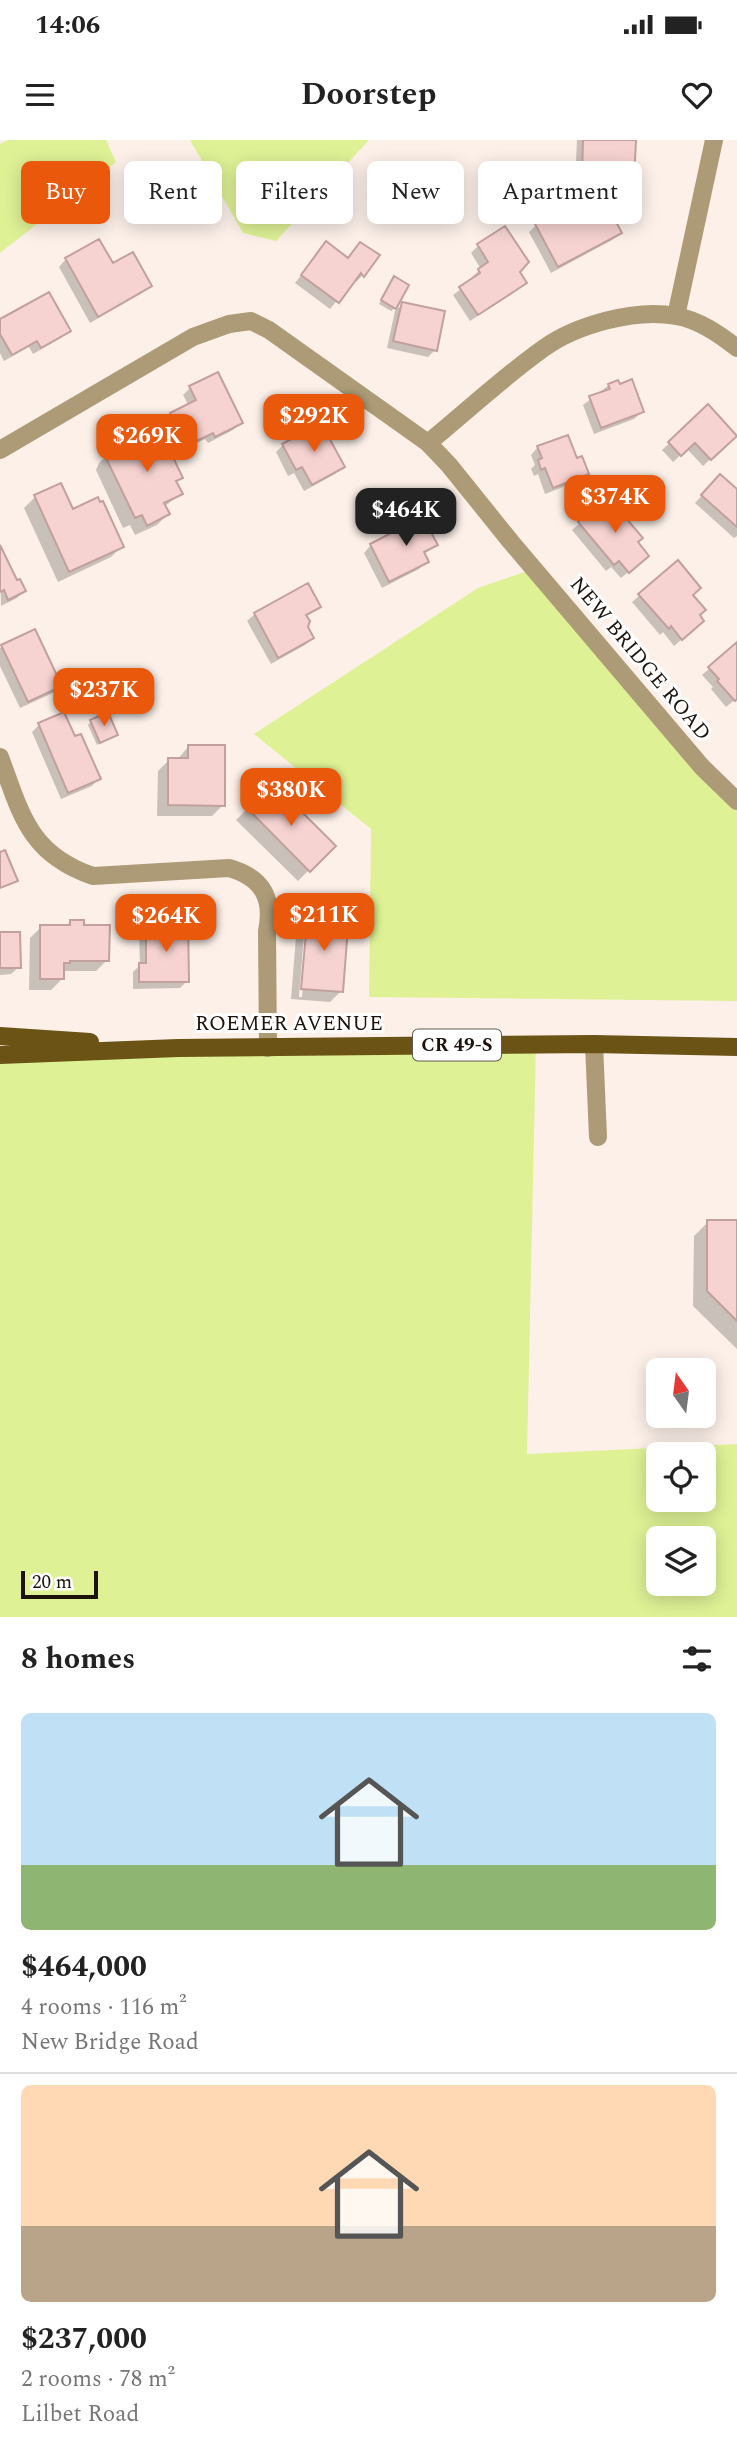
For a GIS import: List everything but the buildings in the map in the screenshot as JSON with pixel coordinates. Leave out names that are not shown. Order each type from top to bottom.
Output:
[{"type":"main road","name":"ROEMER AVENUE","points":[[0,1036],[178,1048]]},
{"type":"main road","name":"ROEMER AVENUE","points":[[0,1055],[178,1048],[594,1044],[737,1046]]},
{"type":"street","points":[[676,316],[714,140]]},
{"type":"street","points":[[428,443],[545,347],[581,329],[615,319],[647,314],[676,316],[700,324],[737,348]]},
{"type":"street","name":"NEW BRIDGE ROAD","points":[[0,450],[193,337],[229,324],[251,321],[290,345],[428,443],[702,767],[737,801]]},
{"type":"street","points":[[0,757],[25,824],[60,861],[83,873],[93,876],[229,868],[244,872],[259,884],[267,898],[270,916],[267,931],[268,1048]]},
{"type":"street","points":[[594,1044],[598,1137]]},
{"type":"green space","points":[[8,140],[106,140],[116,162],[110,167],[110,161],[21,161],[21,224],[37,224],[0,253],[0,144]]},
{"type":"green space","points":[[190,140],[369,140],[350,161],[236,161],[236,221],[222,196],[222,161],[202,161]]},
{"type":"green space","points":[[238,224],[292,224],[276,241],[243,233]]},
{"type":"green space","points":[[533,569],[737,802],[737,1001],[369,997],[371,829],[254,734],[478,588]]},
{"type":"green space","points":[[536,1044],[527,1454],[646,1448],[646,1512],[716,1512],[716,1445],[737,1444],[737,1617],[0,1617],[0,1055]]}]
